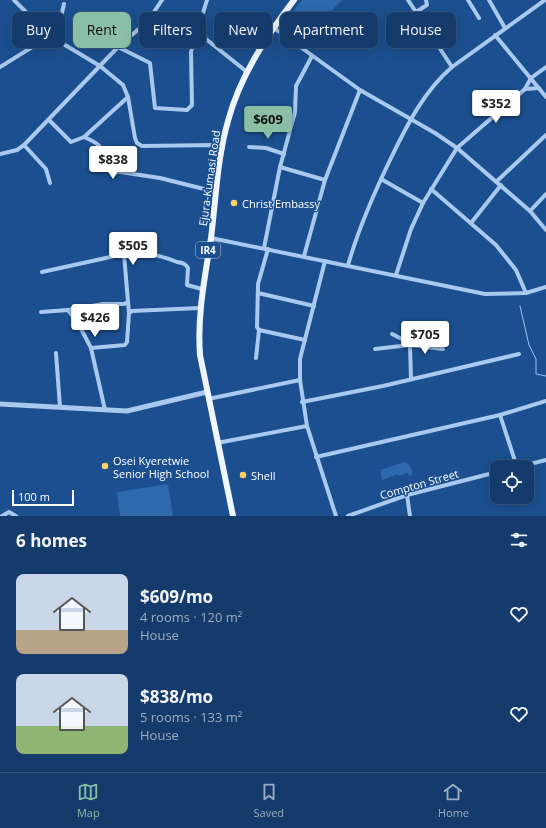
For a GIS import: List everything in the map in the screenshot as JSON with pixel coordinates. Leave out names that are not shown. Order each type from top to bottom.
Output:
[{"type":"main road","name":"Ejura-Kumasi Road","points":[[234,516],[208,400],[199,341],[202,289],[211,238],[223,148],[231,110],[247,72],[274,28],[294,0]]},
{"type":"street","points":[[14,0],[26,12]]},
{"type":"street","points":[[131,36],[148,21],[162,0]]},
{"type":"street","points":[[203,12],[207,0]]},
{"type":"street","points":[[408,0],[416,12],[427,5],[426,0]]},
{"type":"street","points":[[468,0],[479,18]]},
{"type":"street","points":[[489,0],[505,28]]},
{"type":"street","points":[[348,265],[357,233],[381,179],[412,120],[434,85],[452,67],[545,0]]},
{"type":"street","points":[[62,12],[64,4]]},
{"type":"street","points":[[274,28],[360,90],[457,148],[530,211],[546,230]]},
{"type":"street","points":[[495,35],[546,97]]},
{"type":"street","points":[[206,40],[247,72]]},
{"type":"street","points":[[65,44],[100,66],[123,85],[128,97],[137,143],[142,146],[214,145],[223,148]]},
{"type":"street","points":[[0,67],[31,48]]},
{"type":"street","points":[[0,154],[17,150],[24,145],[117,48]]},
{"type":"street","points":[[120,48],[150,63],[155,108],[187,110],[192,106],[192,48]]},
{"type":"street","points":[[440,48],[452,67]]},
{"type":"street","points":[[256,358],[259,330],[257,324],[259,274],[266,249],[280,167],[295,112],[296,86],[312,56]]},
{"type":"street","points":[[396,275],[411,229],[423,203],[457,148],[525,89],[531,78],[546,67]]},
{"type":"street","points":[[525,89],[539,88]]},
{"type":"street","points":[[304,256],[325,180],[360,90]]},
{"type":"street","points":[[49,120],[71,142],[84,137],[128,97]]},
{"type":"street","points":[[497,181],[546,135]]},
{"type":"street","points":[[84,137],[100,146],[102,150],[101,166],[106,170],[160,178],[216,192]]},
{"type":"street","points":[[24,145],[46,169],[50,183]]},
{"type":"street","points":[[248,147],[266,148],[284,154]]},
{"type":"street","points":[[280,167],[325,180]]},
{"type":"street","points":[[381,179],[423,203]]},
{"type":"street","points":[[471,223],[501,185]]},
{"type":"street","points":[[431,189],[496,245],[516,270],[526,292]]},
{"type":"street","points":[[530,211],[546,194]]},
{"type":"street","points":[[211,238],[485,294],[526,292],[546,287]]},
{"type":"street","points":[[91,348],[125,345],[127,342],[129,313],[124,254]]},
{"type":"street","points":[[42,272],[124,254],[153,254],[165,256],[184,264],[188,268],[187,285],[202,289]]},
{"type":"street","points":[[325,261],[300,359],[300,380],[302,402],[316,457],[336,516]]},
{"type":"street","points":[[258,293],[314,306]]},
{"type":"street","points":[[40,312],[68,310],[103,304],[124,304],[128,302]]},
{"type":"street","points":[[129,313],[132,311],[200,308]]},
{"type":"street","points":[[68,310],[79,325],[91,348],[105,410]]},
{"type":"street","points":[[259,330],[305,340]]},
{"type":"street","points":[[392,334],[408,342],[410,345],[411,379]]},
{"type":"street","points":[[375,349],[410,345],[443,349]]},
{"type":"street","points":[[56,353],[60,407]]},
{"type":"street","points":[[302,402],[519,354]]},
{"type":"street","points":[[208,400],[300,380]]},
{"type":"street","points":[[0,404],[127,411],[207,392]]},
{"type":"street","points":[[316,457],[500,415],[546,401]]},
{"type":"street","points":[[500,415],[516,460]]},
{"type":"street","points":[[217,443],[308,426]]},
{"type":"street","points":[[534,463],[546,460]]},
{"type":"street","name":"Compton Street","points":[[348,516],[407,495],[490,474]]},
{"type":"street","points":[[407,495],[410,516]]},
{"type":"street","points":[[2,516],[9,512],[16,516]]},
{"type":"shaded area","points":[[302,0],[342,0],[330,12],[295,12],[294,10]]},
{"type":"shaded area","points":[[405,462],[411,467],[412,475],[409,476],[408,473],[399,476],[398,474],[382,480],[380,470]]},
{"type":"shaded area","points":[[168,484],[173,516],[120,516],[117,492]]},
{"type":"waterway","points":[[520,306],[529,345],[536,359],[536,374],[546,376]]},
{"type":"place","name":"Christ Embassy","points":[[234,203]]},
{"type":"place","name":"Osei Kyeretwie Senior High School","points":[[105,466]]},
{"type":"place","name":"Shell","points":[[243,475]]}]
